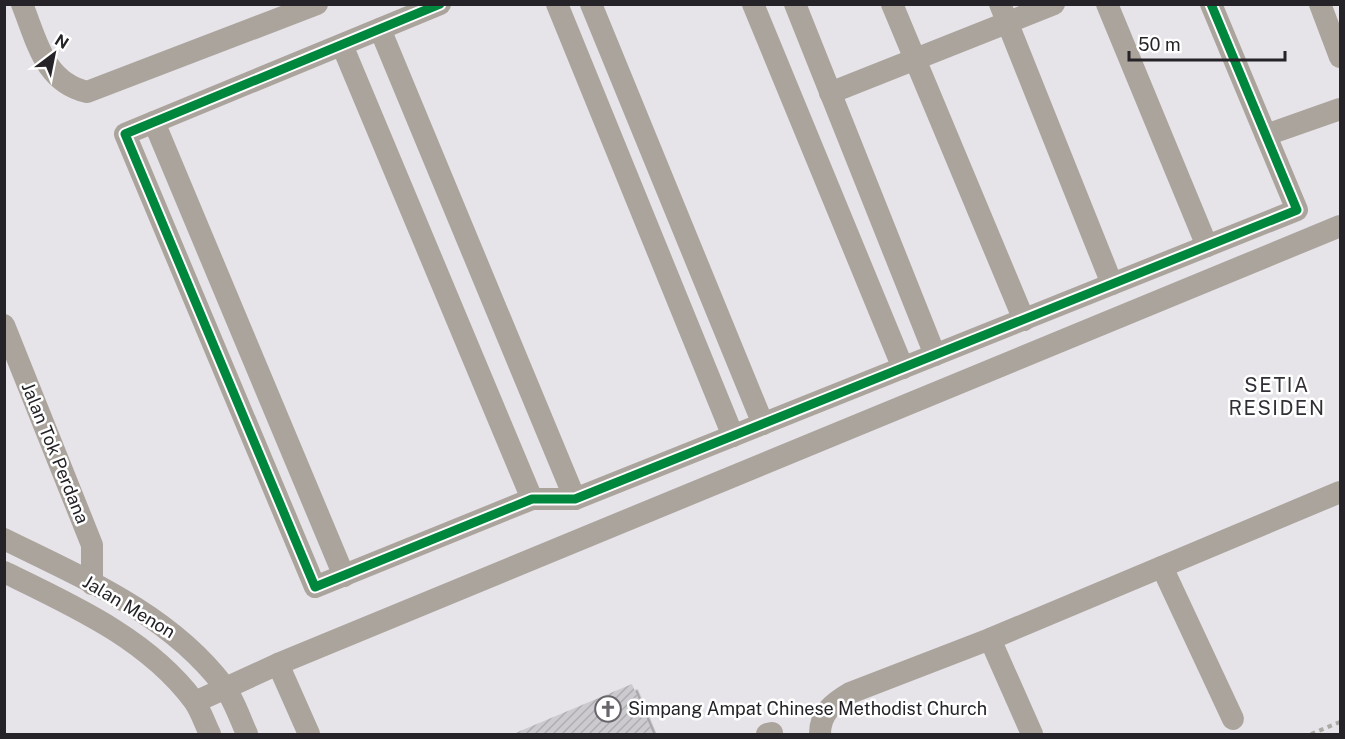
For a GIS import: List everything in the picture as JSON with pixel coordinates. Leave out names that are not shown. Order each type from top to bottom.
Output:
[{"type":"street","points":[[22,4],[47,66],[70,88],[87,92],[317,4]]},
{"type":"street","points":[[440,4],[127,132],[125,137],[312,585],[316,587],[532,499],[575,499],[1297,210],[1211,4]]},
{"type":"street","points":[[557,4],[733,436]]},
{"type":"street","points":[[591,4],[763,424]]},
{"type":"street","points":[[753,4],[903,368]]},
{"type":"street","points":[[795,4],[935,355]]},
{"type":"street","points":[[892,4],[1024,320]]},
{"type":"street","points":[[830,93],[916,59],[1004,14],[1054,4]]},
{"type":"street","points":[[1107,4],[1208,246]]},
{"type":"street","points":[[1320,4],[1341,57]]},
{"type":"street","points":[[1004,14],[1112,284]]},
{"type":"street","points":[[380,29],[575,499]]},
{"type":"street","points":[[342,45],[532,499]]},
{"type":"street","points":[[1266,135],[1341,109]]},
{"type":"street","points":[[154,122],[344,576]]},
{"type":"street","points":[[195,702],[278,664],[1341,226]]},
{"type":"street","name":"Jalan Tok Perdana","points":[[4,325],[92,545],[92,584]]},
{"type":"street","points":[[859,386],[872,419]]},
{"type":"street","points":[[814,404],[828,437]]},
{"type":"street","points":[[820,735],[820,725],[830,705],[850,693],[990,639],[1339,496]]},
{"type":"street","name":"Jalan Menon","points":[[4,539],[140,610],[183,640],[224,687],[247,735]]},
{"type":"street","points":[[1162,567],[1233,719]]},
{"type":"street","name":"Jalan Menon","points":[[4,572],[80,609],[138,647],[166,670],[195,702],[210,735]]},
{"type":"street","points":[[990,639],[1032,735]]},
{"type":"street","points":[[278,664],[309,735]]},
{"type":"path","points":[[1311,735],[1341,722]]},
{"type":"building","name":"Simpang Ampat Chinese Methodist Church","points":[[632,684],[653,734],[513,734]]},
{"type":"cycle path","points":[[440,4],[125,134],[315,587],[532,499],[575,499],[1297,210],[1211,4]]},
{"type":"place","name":"Simpang Ampat Chinese Methodist Church","points":[[608,709]]},
{"type":"district","name":"SETIA RESIDEN","points":[[1277,396]]}]
